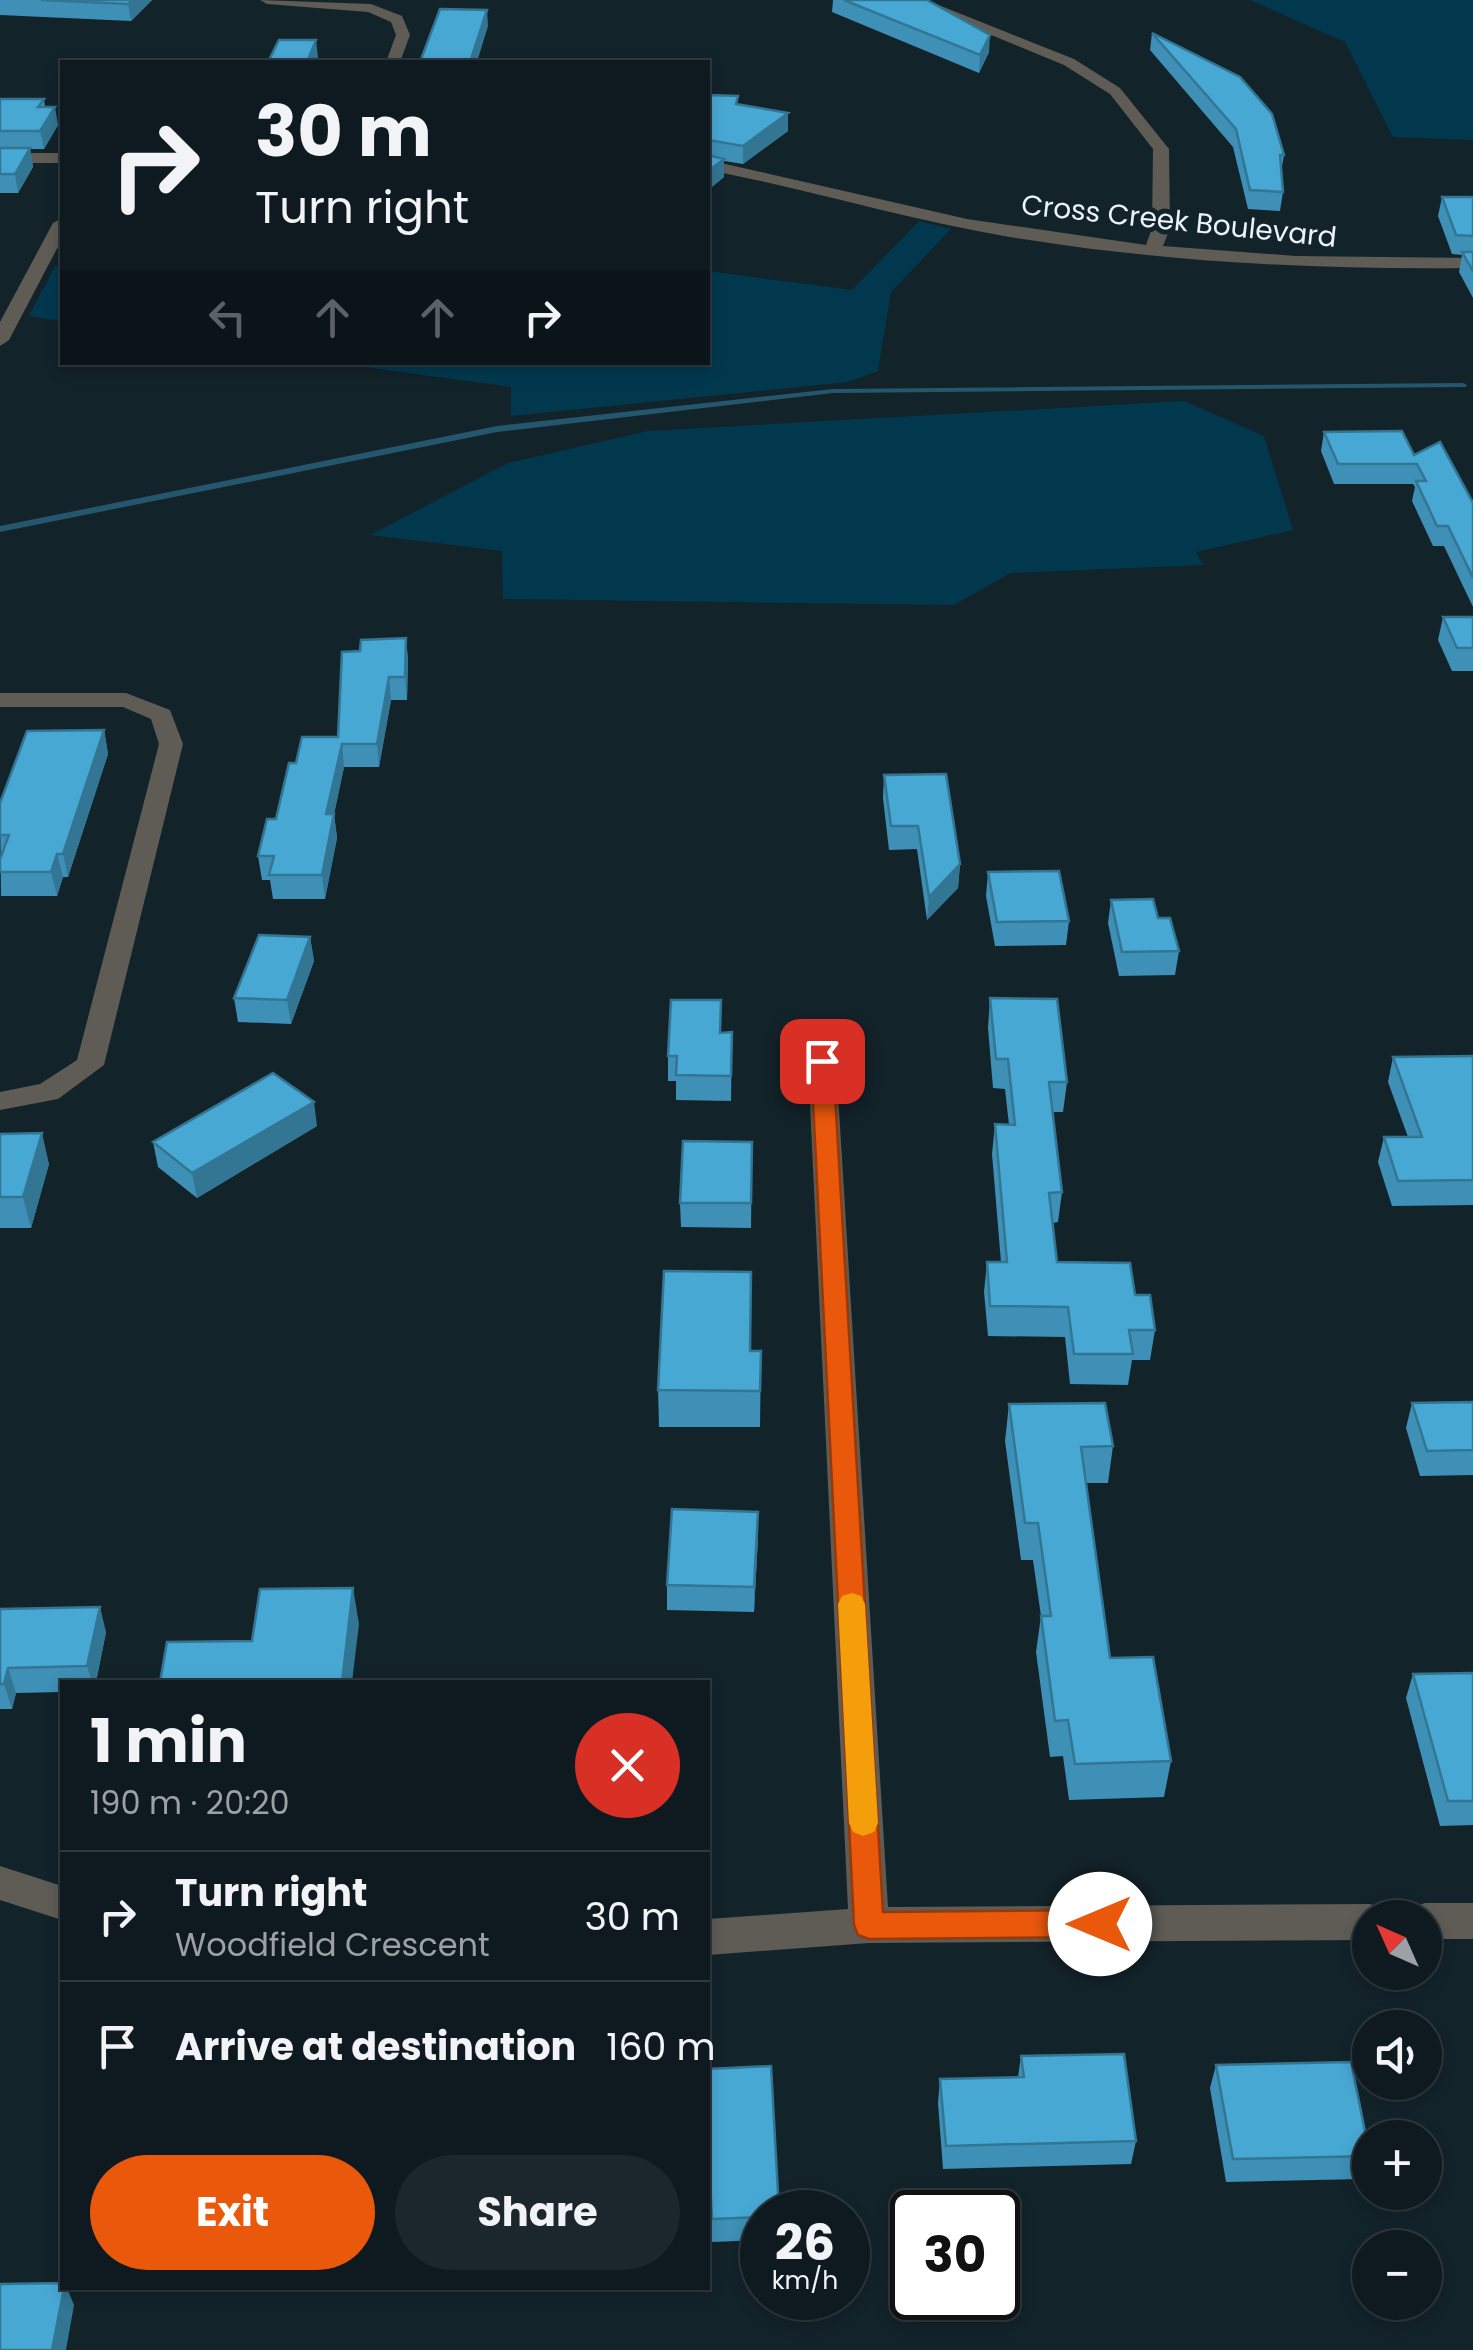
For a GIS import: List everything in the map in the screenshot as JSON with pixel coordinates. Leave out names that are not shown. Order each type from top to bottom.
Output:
[{"type":"street","points":[[267,0],[372,8],[397,19],[402,36],[393,60]]},
{"type":"street","points":[[913,0],[1069,62],[1115,91],[1161,149],[1161,228],[1152,251]]},
{"type":"street","points":[[0,158],[60,158]]},
{"type":"street","name":"Cross Creek Boulevard","points":[[710,165],[1002,231],[1152,251],[1356,266],[1473,263]]},
{"type":"street","points":[[0,340],[60,227]]},
{"type":"street","points":[[0,700],[126,700],[162,715],[170,744],[90,1065],[48,1092],[0,1101]]},
{"type":"street","points":[[822,1061],[869,1925]]},
{"type":"street","points":[[0,1883],[60,1902]]},
{"type":"street","points":[[1442,1921],[1473,1921]]},
{"type":"street","points":[[710,1938],[869,1925],[1352,1922]]},
{"type":"shaded area","points":[[1250,0],[1473,0],[1473,140],[1393,137],[1345,42]]},
{"type":"shaded area","points":[[919,221],[951,229],[891,292],[878,371],[848,382],[511,416],[511,387],[350,365],[710,365],[710,271],[852,290]]},
{"type":"shaded area","points":[[55,266],[60,266],[60,321],[29,316]]},
{"type":"shaded area","points":[[1184,401],[1264,436],[1293,530],[1196,552],[1203,565],[1010,573],[954,605],[503,599],[502,551],[370,535],[508,463],[648,431]]},
{"type":"building","points":[[41,0],[133,0],[128,4]]},
{"type":"building","points":[[844,0],[927,0],[990,35],[980,55]]},
{"type":"building","points":[[440,9],[487,10],[471,60],[421,60]]},
{"type":"building","points":[[1152,33],[1240,77],[1272,114],[1284,155],[1280,155],[1283,192],[1250,190],[1236,129]]},
{"type":"building","points":[[279,40],[316,40],[308,60],[269,60]]},
{"type":"building","points":[[710,95],[738,96],[736,104],[788,113],[743,146],[710,140]]},
{"type":"building","points":[[0,99],[44,99],[38,107],[55,107],[40,131],[0,131]]},
{"type":"building","points":[[0,148],[30,148],[15,174],[0,174]]},
{"type":"building","points":[[710,156],[724,159],[710,170]]},
{"type":"building","points":[[1442,197],[1473,197],[1473,236],[1456,235]]},
{"type":"building","points":[[1462,252],[1473,252],[1473,271]]},
{"type":"building","points":[[1402,431],[1414,455],[1440,442],[1473,503],[1473,578],[1448,526],[1437,526],[1416,481],[1426,481],[1417,464],[1338,464],[1324,432]]},
{"type":"building","points":[[1443,617],[1473,617],[1473,648],[1457,648]]},
{"type":"building","points":[[406,638],[405,677],[389,677],[377,744],[342,744],[326,814],[334,814],[322,875],[269,875],[274,856],[258,856],[267,819],[276,819],[289,763],[296,763],[302,737],[338,737],[342,652],[360,651],[361,640]]},
{"type":"building","points":[[104,730],[63,854],[57,854],[51,872],[0,872],[0,859],[9,835],[0,835],[0,803],[27,731]]},
{"type":"building","points":[[946,774],[960,864],[929,897],[918,826],[891,826],[884,775]]},
{"type":"building","points":[[1059,871],[1069,921],[997,922],[988,872]]},
{"type":"building","points":[[1153,899],[1158,918],[1170,918],[1179,951],[1122,952],[1111,900]]},
{"type":"building","points":[[259,935],[310,937],[287,1000],[234,998]]},
{"type":"building","points":[[990,998],[1057,999],[1067,1082],[1049,1082],[1062,1192],[1049,1193],[1057,1262],[1130,1263],[1135,1295],[1150,1295],[1155,1330],[1129,1330],[1133,1354],[1074,1354],[1068,1307],[990,1306],[987,1262],[1007,1262],[995,1124],[1015,1125],[1008,1059],[996,1059]]},
{"type":"building","points":[[671,1000],[721,1000],[720,1033],[732,1032],[731,1076],[676,1075],[677,1056],[668,1056]]},
{"type":"building","points":[[1473,1056],[1473,1180],[1398,1181],[1384,1137],[1422,1137],[1393,1057]]},
{"type":"building","points":[[273,1073],[314,1102],[192,1173],[153,1142]]},
{"type":"building","points":[[42,1133],[23,1197],[0,1197],[0,1134]]},
{"type":"building","points":[[683,1141],[752,1142],[751,1203],[680,1203]]},
{"type":"building","points":[[664,1271],[751,1272],[750,1351],[761,1351],[760,1391],[658,1390]]},
{"type":"building","points":[[1473,1402],[1473,1450],[1427,1451],[1412,1403]]},
{"type":"building","points":[[1105,1403],[1113,1446],[1081,1447],[1110,1658],[1153,1657],[1171,1761],[1075,1764],[1068,1720],[1055,1721],[1041,1616],[1051,1616],[1038,1523],[1025,1523],[1009,1404]]},
{"type":"building","points":[[672,1509],[758,1512],[754,1587],[667,1585]]},
{"type":"building","points":[[353,1588],[342,1680],[160,1680],[167,1642],[252,1641],[260,1589]]},
{"type":"building","points":[[100,1607],[87,1666],[8,1668],[4,1684],[0,1684],[0,1609]]},
{"type":"building","points":[[1473,1673],[1473,1801],[1448,1801],[1413,1674]]},
{"type":"building","points":[[1124,2054],[1136,2141],[946,2146],[940,2079],[1024,2077],[1021,2056]]},
{"type":"building","points":[[1351,2062],[1352,2100],[1359,2100],[1363,2120],[1352,2120],[1352,2156],[1233,2159],[1216,2065]]},
{"type":"building","points":[[771,2066],[778,2190],[740,2190],[740,2218],[712,2219],[710,2069]]},
{"type":"building","points":[[60,2283],[60,2290],[64,2290],[52,2350],[0,2350],[0,2284]]},
{"type":"waterway","points":[[0,529],[497,429],[833,391],[1463,385]]},
{"type":"slow traffic","points":[[852,1604],[863,1823]]},
{"type":"route","points":[[822,1061],[869,1925],[1100,1924]]}]
